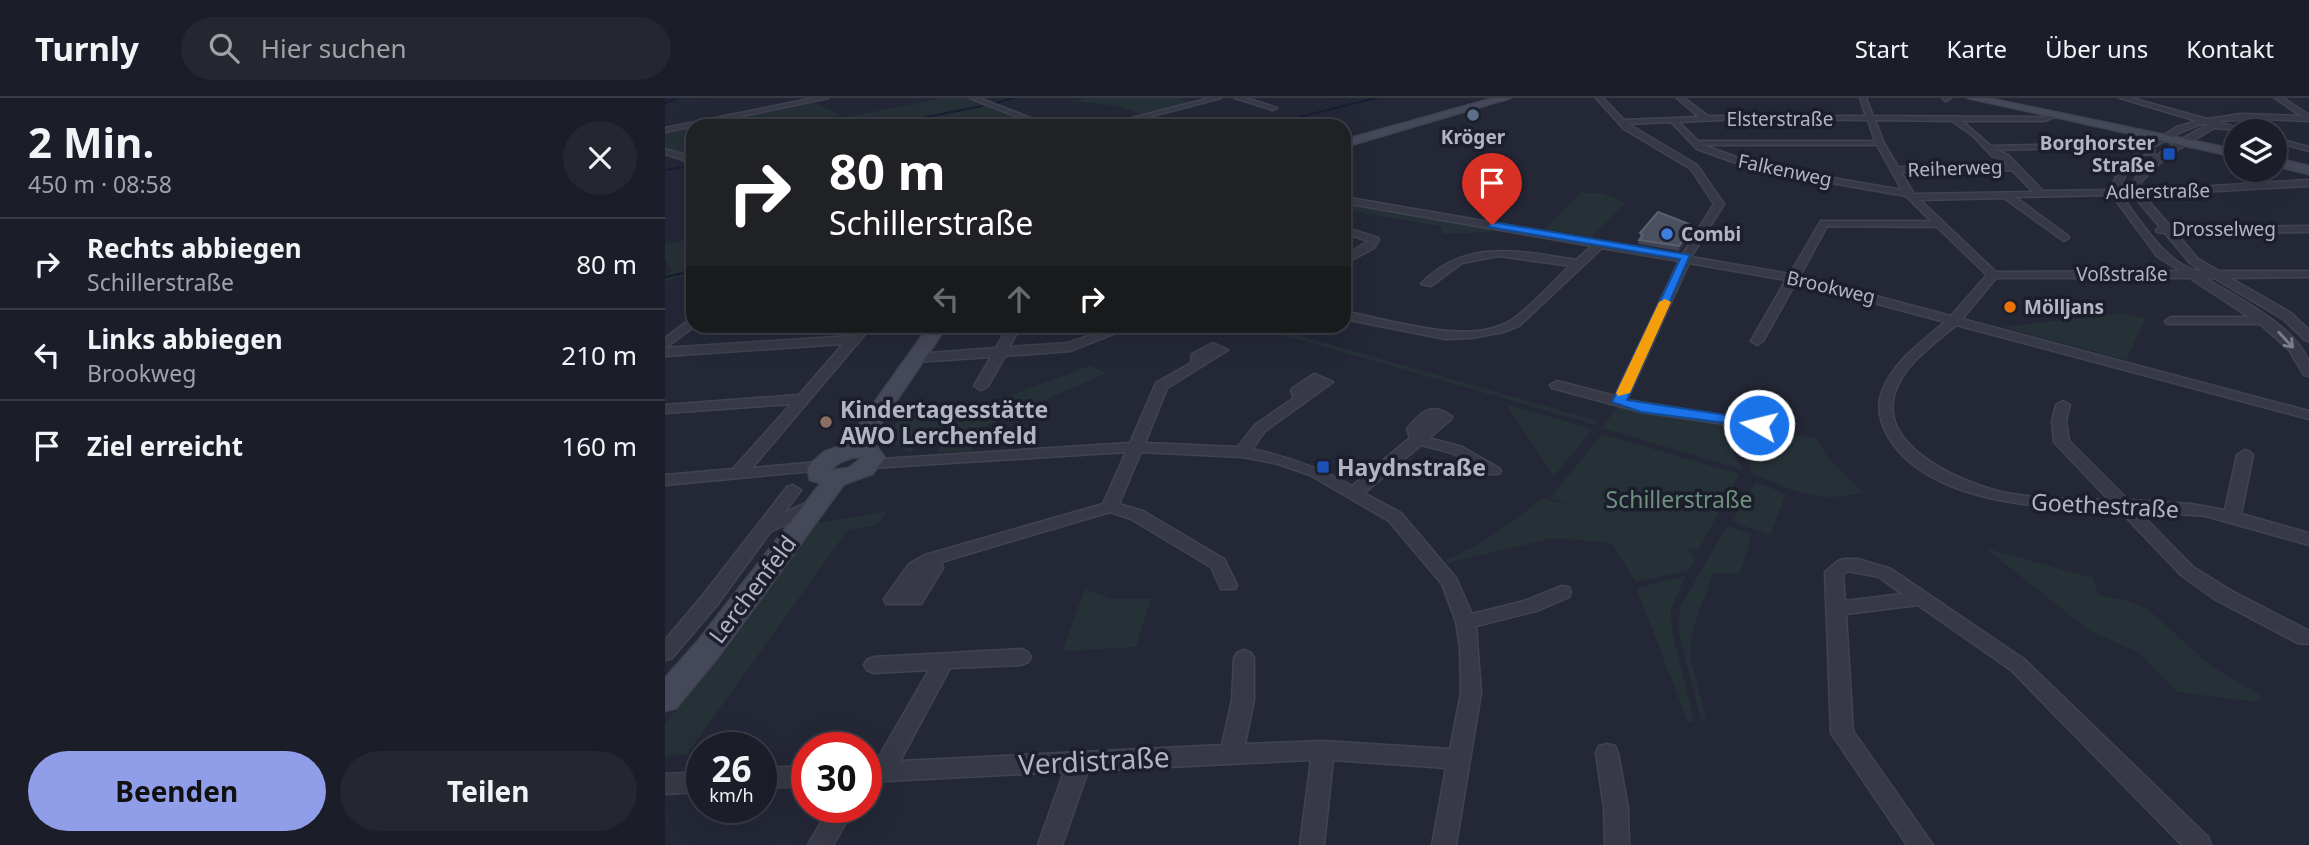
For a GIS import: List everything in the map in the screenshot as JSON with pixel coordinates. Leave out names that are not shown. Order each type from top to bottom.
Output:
[{"type":"street","points":[[720,119],[825,98]]},
{"type":"street","points":[[973,98],[1028,119]]},
{"type":"street","points":[[1133,119],[1218,98]]},
{"type":"street","points":[[1238,98],[1273,108]]},
{"type":"street","points":[[1351,142],[1505,98]]},
{"type":"street","points":[[1599,98],[1622,122],[1694,167],[1719,204],[1686,257],[1619,402]]},
{"type":"street","points":[[1680,98],[1707,119]]},
{"type":"street","points":[[1863,98],[1881,143],[1911,195],[1993,275],[1955,318]]},
{"type":"street","points":[[1973,98],[2224,151]]},
{"type":"street","points":[[2124,98],[2130,98]]},
{"type":"street","points":[[2124,98],[2224,126]]},
{"type":"street","points":[[2278,98],[2309,121]]},
{"type":"street","points":[[1931,109],[1939,119]]},
{"type":"street","points":[[2297,110],[2309,111]]},
{"type":"street","points":[[1980,111],[1994,119]]},
{"type":"street","name":"Elsterstraße","points":[[1622,122],[1707,119],[1994,119],[2044,118],[2056,115]]},
{"type":"street","points":[[2309,121],[2237,117],[2201,120],[2161,137],[2144,150],[2116,180],[2114,192],[2161,254],[2266,320],[2305,360],[2309,372]]},
{"type":"street","points":[[1955,119],[1975,132],[1990,148],[2015,167],[2040,194]]},
{"type":"street","name":"Falkenweg","points":[[1673,120],[1696,143],[1756,167],[1911,195]]},
{"type":"street","points":[[2309,121],[2217,124],[2164,154],[2137,181],[2136,191],[2194,261],[2287,316],[2309,337]]},
{"type":"street","points":[[665,130],[686,126]]},
{"type":"street","points":[[1696,143],[1881,143]]},
{"type":"street","points":[[2287,143],[2309,149]]},
{"type":"street","points":[[1990,148],[2116,145],[2164,154]]},
{"type":"street","points":[[665,151],[686,158]]},
{"type":"street","points":[[2287,165],[2309,170]]},
{"type":"street","name":"Reiherweg","points":[[1896,170],[2015,167]]},
{"type":"street","name":"Adlerstraße","points":[[1911,195],[2221,190],[2233,186],[2309,183]]},
{"type":"street","points":[[2006,195],[2064,237]]},
{"type":"street","name":"Brookweg","points":[[1351,201],[1796,278],[1955,318],[2309,415]]},
{"type":"street","points":[[1757,341],[1796,278],[1824,223],[1940,224]]},
{"type":"street","name":"Drosselweg","points":[[2140,229],[2309,229]]},
{"type":"street","points":[[1351,232],[1374,240],[1370,246],[1351,257]]},
{"type":"street","points":[[1351,316],[1445,335],[1461,336],[1504,328],[1514,323],[1576,263],[1601,243]]},
{"type":"street","points":[[1427,284],[1459,260],[1499,253],[1576,263]]},
{"type":"street","name":"Voßstraße","points":[[1993,275],[2309,274]]},
{"type":"street","name":"Goethestraße","points":[[1955,318],[1913,354],[1888,394],[1888,421],[1900,445],[1925,465],[1953,482],[2004,498],[2047,505],[2190,509],[2232,517],[2309,540]]},
{"type":"street","points":[[2171,321],[2266,320]]},
{"type":"street","points":[[665,344],[686,327]]},
{"type":"street","points":[[738,474],[860,333]]},
{"type":"street","points":[[852,450],[933,333]]},
{"type":"street","points":[[981,386],[1011,333]]},
{"type":"street","points":[[916,358],[1082,345],[1110,333]]},
{"type":"street","points":[[665,352],[854,340]]},
{"type":"street","points":[[1110,507],[1133,447],[1161,386],[1198,363]]},
{"type":"street","points":[[1557,385],[1641,408],[1759,425],[1761,410]]},
{"type":"street","points":[[665,409],[803,399]]},
{"type":"street","points":[[1242,452],[1260,428],[1301,399]]},
{"type":"street","points":[[2063,405],[2059,421],[2062,442],[2187,571],[2223,595],[2305,638]]},
{"type":"street","points":[[1355,492],[1419,439],[1457,450],[1493,471]]},
{"type":"street","points":[[665,480],[738,474],[857,472],[871,463],[1133,447],[1242,452],[1282,460],[1316,472],[1395,517],[1450,582],[1466,621],[1471,693],[1444,845]]},
{"type":"street","points":[[828,472],[832,457],[852,450],[873,454],[871,463]]},
{"type":"street","points":[[2232,517],[2245,455]]},
{"type":"street","name":"Lerchenfeld","points":[[665,699],[715,640],[816,505],[828,472]]},
{"type":"street","points":[[665,653],[767,527],[793,490]]},
{"type":"street","points":[[767,527],[816,505]]},
{"type":"street","points":[[930,559],[1110,507],[1137,515],[1218,563],[1227,585]]},
{"type":"street","points":[[1921,845],[1842,733],[1834,572],[1843,565],[1858,565],[1885,573],[2018,665],[2199,845]]},
{"type":"street","points":[[1466,621],[1529,606],[1562,592]]},
{"type":"street","points":[[1834,609],[1922,598]]},
{"type":"street","points":[[874,666],[1021,657]]},
{"type":"street","points":[[1232,753],[1243,700],[1244,658]]},
{"type":"street","points":[[882,761],[944,660]]},
{"type":"street","points":[[1312,845],[1323,750]]},
{"type":"street","name":"Verdistraße","points":[[882,772],[1323,750],[1459,759]]},
{"type":"street","points":[[1607,753],[1616,808],[1617,845]]},
{"type":"street","points":[[1050,845],[1080,760]]},
{"type":"street","points":[[665,784],[686,783]]},
{"type":"street","points":[[820,845],[833,823]]},
{"type":"green space","points":[[943,98],[968,98],[1021,119],[836,119]]},
{"type":"green space","points":[[1087,98],[1179,98],[1193,103],[1144,115],[1117,106],[1073,101]]},
{"type":"green space","points":[[811,102],[841,115],[821,119],[725,119]]},
{"type":"green space","points":[[686,127],[686,154],[665,147],[665,131]]},
{"type":"green space","points":[[1580,193],[1602,193],[1625,203],[1592,237],[1545,229]]},
{"type":"green space","points":[[1351,201],[1467,220],[1494,232],[1443,234],[1440,226],[1351,211]]},
{"type":"green space","points":[[686,240],[686,276],[665,281],[665,274],[672,272],[665,259],[665,245]]},
{"type":"green space","points":[[2122,313],[2146,318],[2126,360],[2003,327]]},
{"type":"green space","points":[[1276,333],[1290,333],[1598,421],[1595,425]]},
{"type":"green space","points":[[1090,366],[1107,373],[987,425],[972,451],[936,453],[941,444],[917,445],[911,454],[889,440],[901,411],[986,404]]},
{"type":"green space","points":[[1506,404],[1593,429],[1554,476]]},
{"type":"green space","points":[[1617,407],[1735,425],[1734,455],[1744,470],[1602,428]]},
{"type":"green space","points":[[1746,428],[1816,438],[1828,458],[1863,492],[1833,497],[1807,494],[1753,474],[1745,450]]},
{"type":"green space","name":"Schillerstraße","points":[[1602,434],[1739,474],[1698,551],[1685,547],[1696,559],[1688,571],[1636,582],[1611,543],[1553,538],[1448,563],[1446,560],[1481,543],[1544,498],[1584,510],[1550,498]]},
{"type":"green space","points":[[1756,482],[1786,494],[1770,535],[1732,522]]},
{"type":"green space","points":[[887,511],[877,525],[847,531],[703,732],[686,732],[686,754],[665,757],[665,724],[818,523]]},
{"type":"green space","points":[[1727,526],[1752,534],[1740,574],[1713,573],[1692,632],[1690,657],[1707,721],[1702,722],[1678,631],[1680,607]]},
{"type":"green space","points":[[1985,548],[2093,578],[2099,595],[2133,602],[2150,611],[2212,667],[2262,696],[2256,702],[2177,692],[2141,654],[2087,629]]},
{"type":"green space","points":[[1686,576],[1671,608],[1672,630],[1694,722],[1688,722],[1636,588]]},
{"type":"green space","points":[[1085,589],[1111,599],[1151,599],[1136,647],[1062,651]]},
{"type":"building","name":"Combi","points":[[1658,212],[1694,226],[1679,246],[1639,240],[1643,235],[1640,233]]},
{"type":"waterway","points":[[665,103],[677,98]]},
{"type":"waterway","points":[[996,103],[1013,98]]},
{"type":"waterway","points":[[1291,119],[1376,98]]},
{"type":"waterway","points":[[917,119],[982,106]]},
{"type":"waterway","points":[[665,170],[686,167]]},
{"type":"waterway","points":[[665,277],[686,272]]},
{"type":"slow traffic","points":[[1623,393],[1665,302]]},
{"type":"place","name":"Kröger","points":[[1473,115]]},
{"type":"place","name":"Borghorster Straße","points":[[2169,154]]},
{"type":"place","name":"Combi","points":[[1667,234]]},
{"type":"place","name":"Mölljans","points":[[2010,307]]},
{"type":"place","name":"Kindertagesstätte AWO Lerchenfeld","points":[[826,422]]},
{"type":"place","name":"Haydnstraße","points":[[1323,467]]},
{"type":"route","points":[[1492,225],[1686,257],[1619,402],[1641,408],[1759,425]]}]
